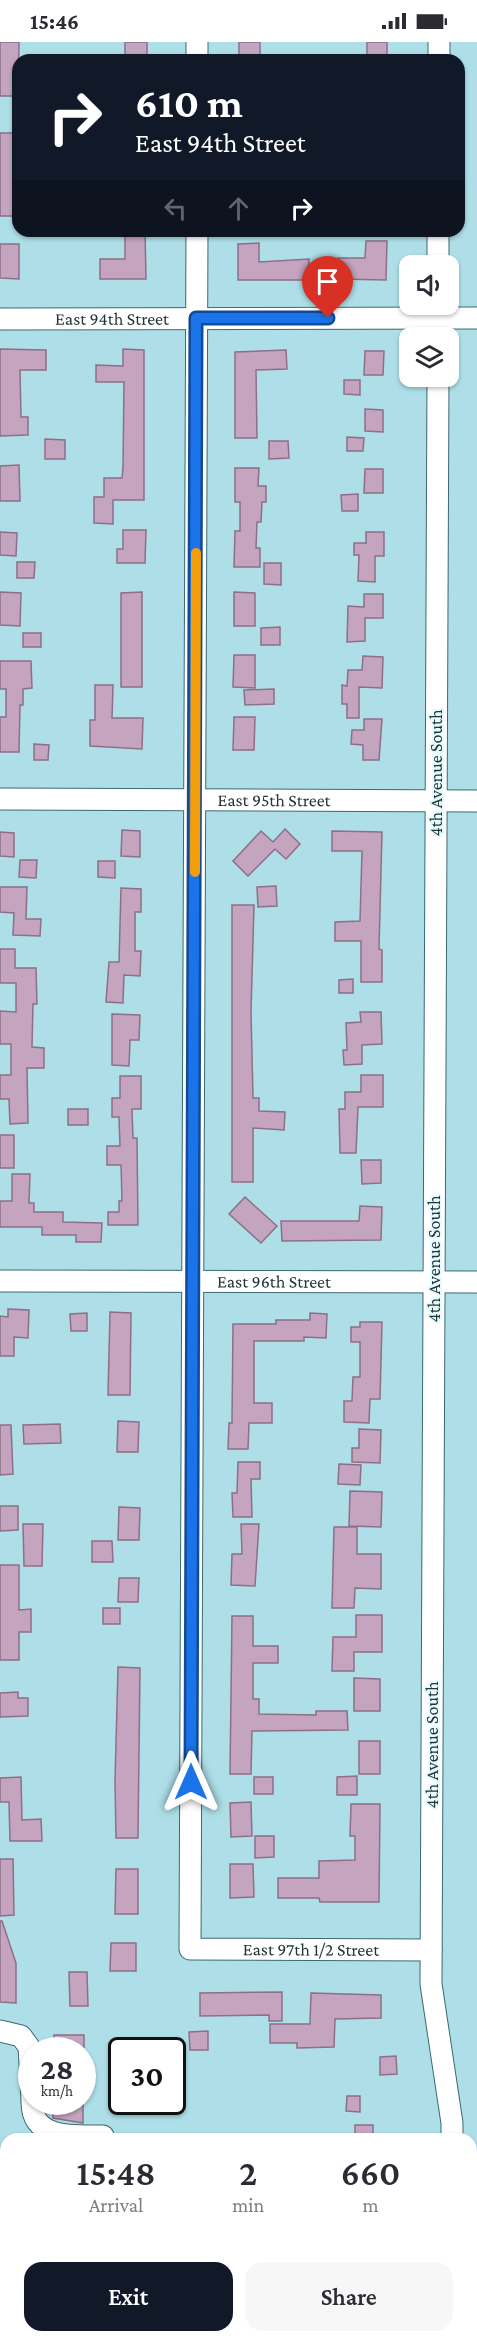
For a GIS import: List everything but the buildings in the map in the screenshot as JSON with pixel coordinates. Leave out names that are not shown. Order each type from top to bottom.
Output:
[{"type":"street","points":[[193,1282],[197,237]]},
{"type":"street","points":[[438,237],[438,255]]},
{"type":"street","name":"East 94th Street","points":[[0,319],[438,320],[477,318]]},
{"type":"street","name":"4th Avenue South","points":[[438,387],[431,1984],[452,2133]]},
{"type":"street","name":"East 95th Street","points":[[0,799],[477,801]]},
{"type":"street","name":"East 96th Street","points":[[0,1281],[477,1282]]},
{"type":"street","name":"East 97th 1/2 Street","points":[[193,1282],[190,1949],[431,1950]]},
{"type":"street","points":[[0,2031],[22,2037]]},
{"type":"street","points":[[33,2115],[44,2130],[57,2133]]},
{"type":"slow traffic","points":[[195,872],[196,553]]},
{"type":"route","points":[[191,1782],[196,318],[328,318]]}]
